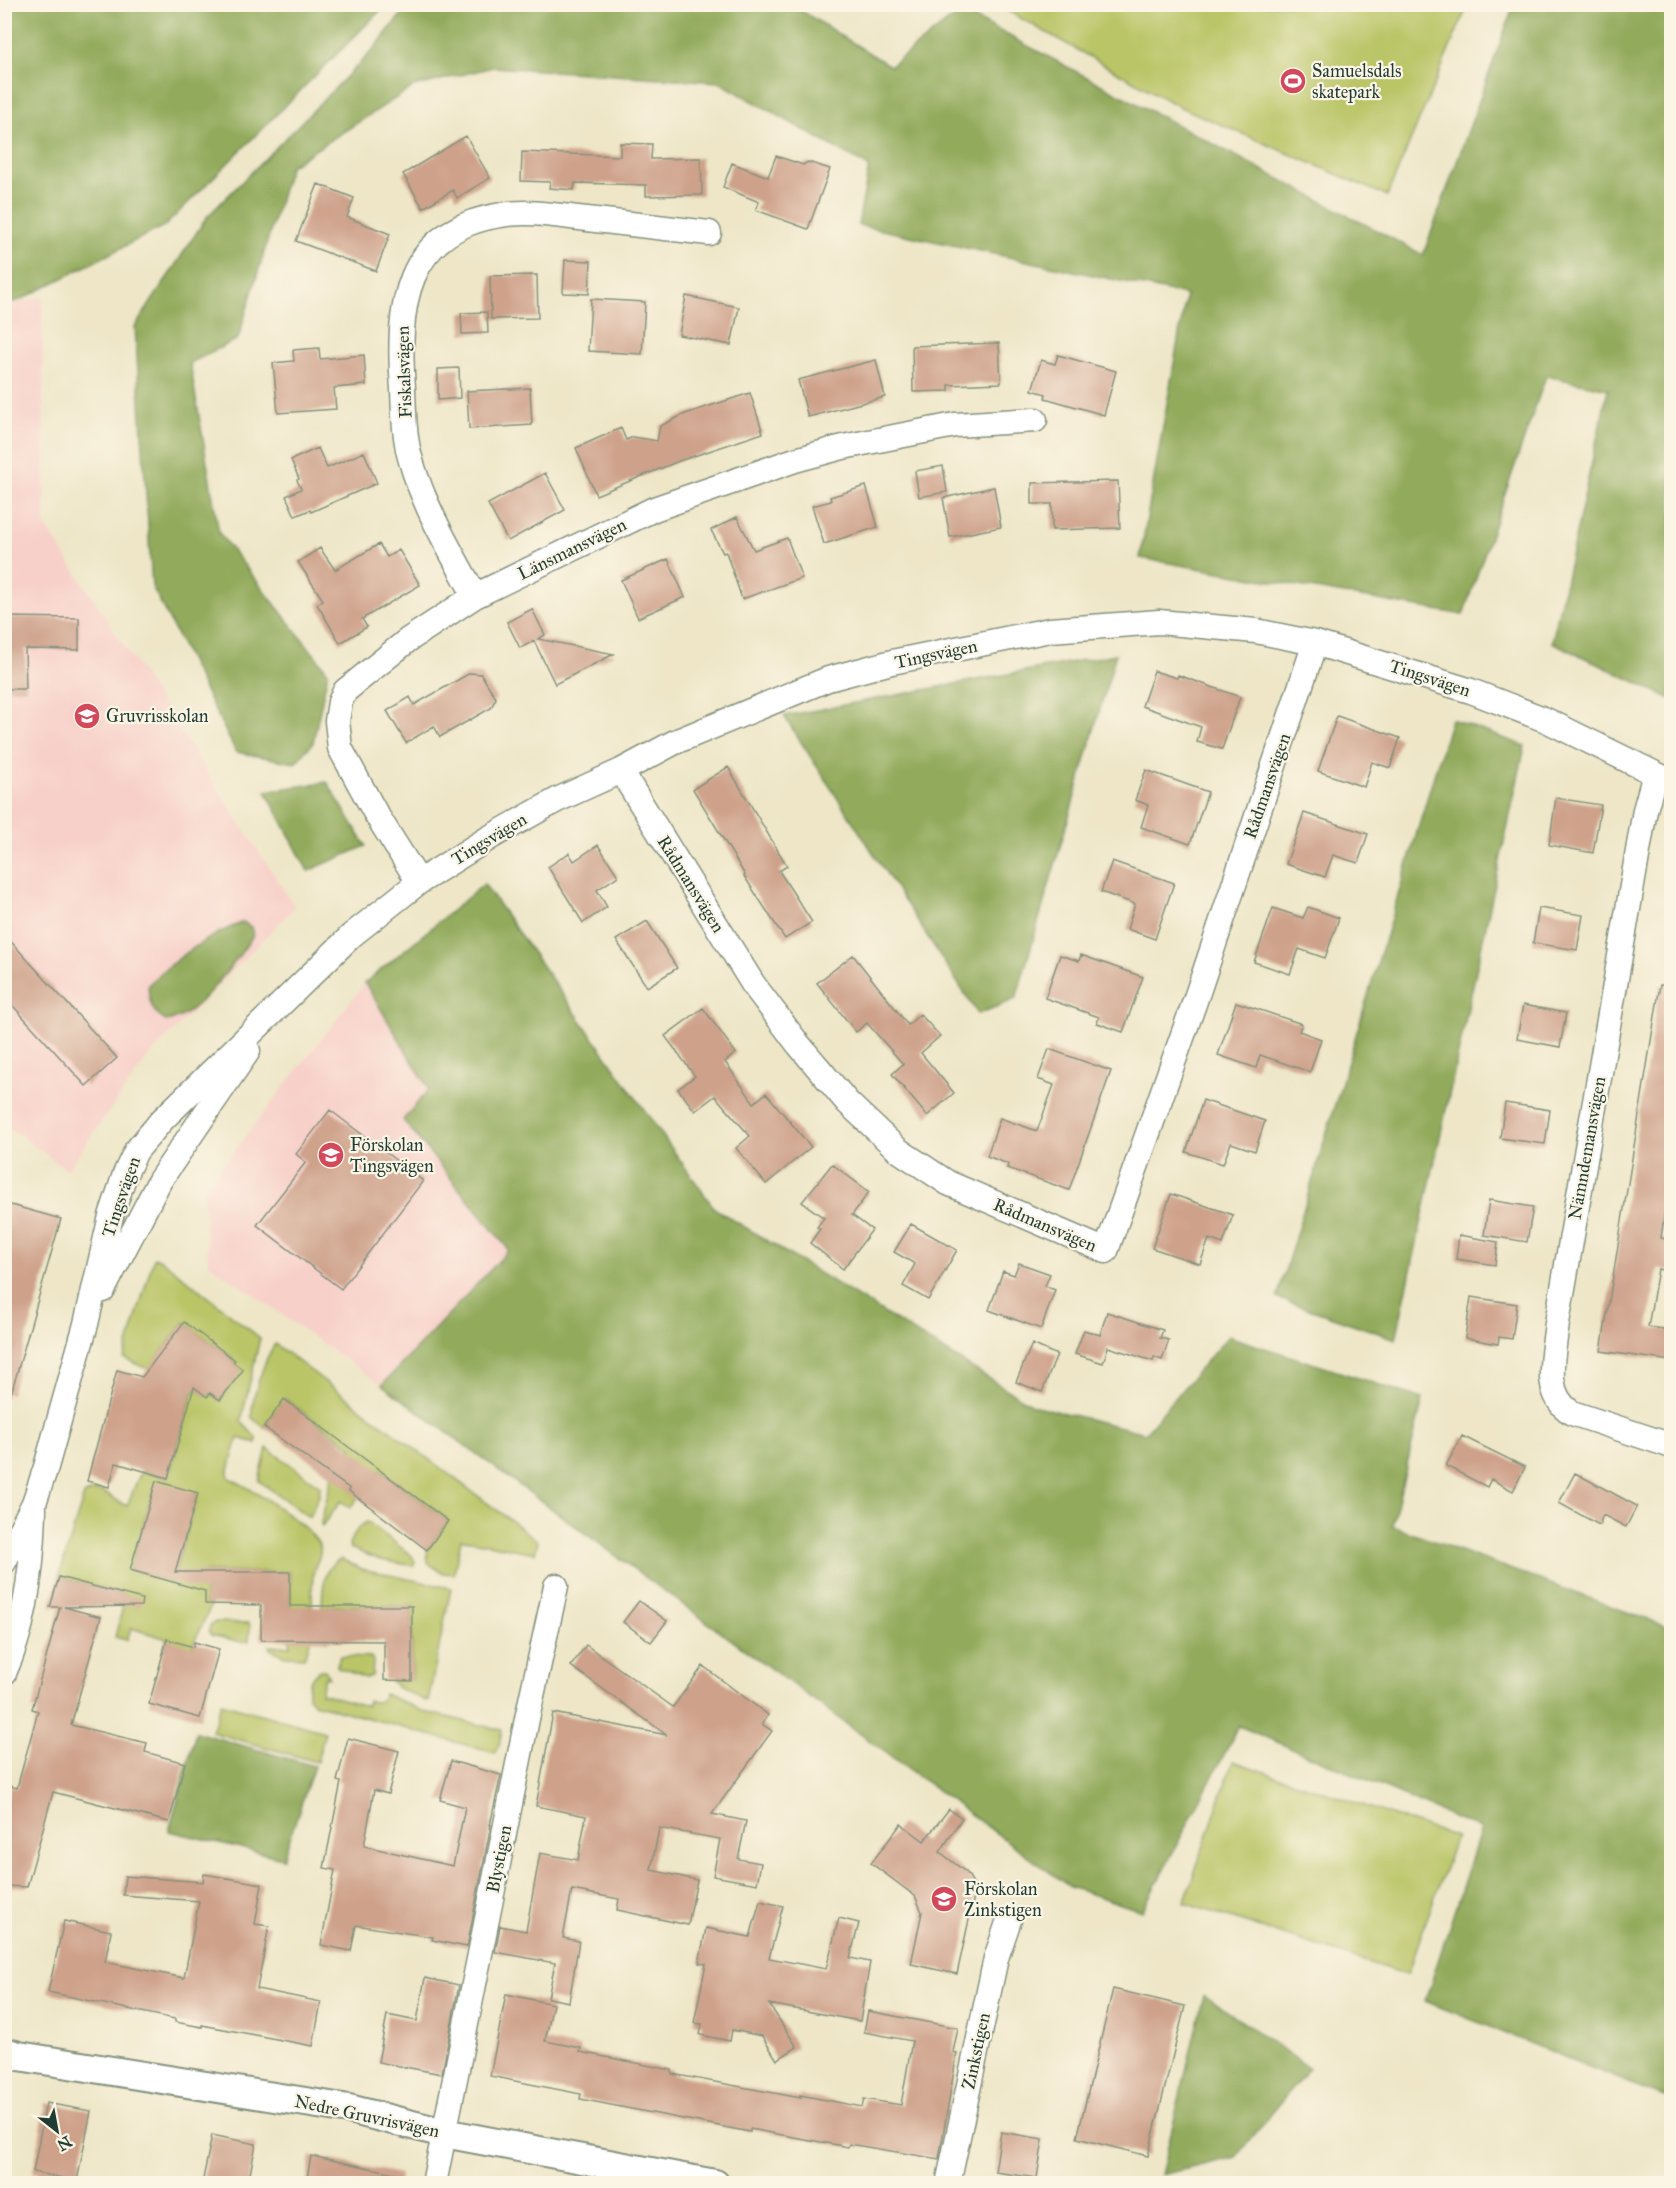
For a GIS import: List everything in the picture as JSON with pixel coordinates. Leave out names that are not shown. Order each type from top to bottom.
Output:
[{"type":"street","name":"Fiskalsvägen","points":[[475,596],[431,514],[410,460],[405,428],[401,338],[402,315],[416,268],[426,254],[460,227],[500,215],[558,216],[709,233]]},
{"type":"street","name":"Länsmansvägen","points":[[419,882],[376,814],[340,748],[337,729],[340,702],[351,685],[408,640],[475,596],[654,509],[795,460],[843,447],[955,425],[1035,420]]},
{"type":"street","name":"Tingsvägen","points":[[4,1562],[34,1503],[86,1324],[111,1216],[136,1151],[162,1120],[352,935],[419,882],[499,832],[557,800],[621,771],[675,742],[828,679],[892,662],[1050,630],[1159,622],[1256,632],[1315,643],[1418,673],[1536,716],[1663,778]]},
{"type":"street","name":"Rådmansvägen","points":[[621,771],[753,984],[798,1044],[848,1103],[898,1150],[948,1183],[1106,1251],[1195,1001],[1315,643]]},
{"type":"street","name":"Nämndemansvägen","points":[[1663,778],[1645,810],[1557,1323],[1551,1379],[1558,1401],[1572,1413],[1671,1446]]},
{"type":"street","name":"Tingsvägen","points":[[86,1324],[160,1180],[271,1015]]},
{"type":"street","name":"Tingsvägen","points":[[4,1673],[19,1626],[33,1558],[34,1503]]},
{"type":"street","name":"Blystigen","points":[[434,2184],[526,1720],[556,1586]]},
{"type":"street","name":"Zinkstigen","points":[[948,2184],[996,1958],[1009,1920]]},
{"type":"street","name":"Nedre Gruvrisvägen","points":[[9,2056],[349,2109],[444,2133],[715,2184]]},
{"type":"shaded area","name":"Gruvrisskolan","points":[[42,297],[45,525],[295,907],[149,1056],[67,1170],[5,1124],[4,306]]},
{"type":"shaded area","name":"Förskolan Tingsvägen","points":[[365,983],[429,1089],[403,1120],[509,1250],[382,1385],[208,1263],[203,1191]]},
{"type":"green space","points":[[5,4],[386,5],[166,225],[20,300],[5,304]]},
{"type":"green space","points":[[410,4],[792,5],[890,66],[962,11],[1423,255],[1514,5],[1671,5],[1671,699],[1552,642],[1608,389],[1546,376],[1463,615],[1140,558],[1186,295],[858,225],[869,167],[719,82],[493,67],[413,87],[290,166],[238,339],[190,363],[219,533],[328,672],[313,743],[295,763],[236,752],[152,586],[135,327],[206,218],[371,52]]},
{"type":"green space","points":[[997,5],[1468,5],[1387,196],[1178,106]]},
{"type":"green space","points":[[1116,654],[1016,999],[978,1014],[784,716]]},
{"type":"green space","points":[[1451,719],[1525,746],[1396,1339],[1277,1298]]},
{"type":"green space","points":[[327,782],[366,846],[308,871],[266,791]]},
{"type":"green space","points":[[484,884],[714,1208],[1032,1405],[1145,1433],[1228,1336],[1423,1399],[1392,1526],[1671,1628],[1671,2100],[1425,2001],[1481,1829],[1239,1726],[1142,1911],[1070,1887],[382,1385],[509,1250],[403,1120],[429,1089],[365,983]]},
{"type":"green space","points":[[243,922],[251,927],[253,935],[220,980],[189,1011],[178,1018],[166,1021],[161,1018],[152,1006],[148,985],[192,949]]},
{"type":"green space","points":[[154,1257],[163,1261],[260,1338],[241,1421],[257,1439],[256,1443],[238,1438],[228,1473],[229,1478],[295,1520],[316,1540],[320,1548],[312,1580],[311,1636],[304,1657],[286,1656],[270,1649],[269,1646],[290,1646],[290,1572],[205,1572],[205,1604],[212,1604],[194,1642],[190,1658],[164,1649],[167,1639],[131,1628],[127,1640],[115,1637],[126,1595],[59,1577],[84,1495],[96,1491],[101,1492],[127,1506],[143,1471],[168,1478],[196,1388],[207,1396],[210,1393],[220,1400],[242,1370],[233,1362],[235,1360],[184,1322],[157,1358],[180,1376],[143,1367],[124,1358]],"holes":[[[153,1491],[198,1493],[172,1582],[130,1570]]]},
{"type":"green space","points":[[275,1344],[538,1541],[535,1553],[461,1539],[454,1574],[443,1573],[428,1563],[427,1550],[448,1521],[380,1470],[350,1508],[341,1501],[322,1526],[332,1476],[353,1448],[285,1399],[264,1427],[252,1418],[253,1401],[259,1380]]},
{"type":"green space","points":[[267,1448],[320,1486],[319,1496],[309,1517],[259,1481]]},
{"type":"green space","points":[[368,1522],[412,1556],[414,1566],[380,1560],[350,1548],[349,1544],[354,1534]]},
{"type":"green space","points":[[341,1559],[362,1569],[451,1588],[428,1702],[396,1687],[391,1680],[412,1680],[412,1606],[328,1606],[327,1641],[323,1638],[324,1582],[333,1564]]},
{"type":"green space","points":[[215,1622],[249,1623],[249,1641],[241,1642],[211,1635],[210,1625]]},
{"type":"green space","points":[[340,1656],[371,1657],[372,1676],[366,1678],[338,1668]]},
{"type":"green space","points":[[320,1670],[325,1670],[329,1678],[325,1677],[321,1693],[367,1706],[368,1701],[377,1702],[384,1694],[425,1712],[502,1730],[499,1746],[494,1753],[314,1703],[308,1697],[309,1685],[314,1675]]},
{"type":"green space","points":[[221,1703],[325,1732],[317,1762],[212,1732]]},
{"type":"green space","points":[[196,1732],[314,1766],[283,1858],[169,1831]]},
{"type":"green space","points":[[1233,1761],[1456,1837],[1407,1975],[1184,1903]]},
{"type":"green space","points":[[1204,1995],[1309,2068],[1236,2157],[1161,2175]]},
{"type":"building","points":[[466,136],[490,178],[457,198],[453,190],[423,208],[403,174]]},
{"type":"building","points":[[620,143],[652,144],[651,159],[701,158],[702,195],[646,196],[646,185],[575,183],[574,190],[549,188],[550,182],[521,181],[522,152],[620,156]]},
{"type":"building","points":[[776,156],[803,165],[808,162],[830,169],[808,229],[756,210],[759,202],[723,187],[732,163],[768,177]]},
{"type":"building","points":[[318,184],[354,198],[347,217],[390,234],[376,271],[296,241]]},
{"type":"building","points":[[565,260],[591,261],[589,294],[563,293]]},
{"type":"building","points":[[537,275],[538,318],[491,319],[490,276]]},
{"type":"building","points":[[686,296],[739,307],[731,345],[679,335]]},
{"type":"building","points":[[591,299],[645,302],[642,354],[588,351]]},
{"type":"building","points":[[487,312],[488,333],[462,334],[461,313]]},
{"type":"building","points":[[999,343],[1001,383],[949,385],[949,391],[913,392],[912,346]]},
{"type":"building","points":[[319,348],[320,359],[364,355],[366,385],[334,388],[336,409],[278,413],[273,363],[294,361],[293,350]]},
{"type":"building","points":[[1058,355],[1116,371],[1104,415],[1045,398],[1046,394],[1032,390],[1041,360],[1055,364]]},
{"type":"building","points":[[876,360],[885,397],[808,417],[798,380]]},
{"type":"building","points":[[459,368],[460,398],[438,400],[438,369]]},
{"type":"building","points":[[530,388],[532,425],[469,429],[467,391]]},
{"type":"building","points":[[750,393],[763,433],[679,461],[596,495],[576,448],[621,428],[626,440],[633,437],[657,441],[660,426],[685,414]]},
{"type":"building","points":[[318,448],[327,468],[364,452],[377,483],[311,512],[310,510],[295,516],[286,496],[301,489],[291,460]]},
{"type":"building","points":[[943,466],[947,492],[919,497],[915,471]]},
{"type":"building","points":[[545,473],[565,510],[508,541],[488,504]]},
{"type":"building","points":[[1118,481],[1120,528],[1052,530],[1052,504],[1032,504],[1032,483]]},
{"type":"building","points":[[866,486],[878,527],[824,544],[812,506],[831,501],[830,497]]},
{"type":"building","points":[[994,487],[1001,527],[950,537],[943,498]]},
{"type":"building","points":[[737,517],[754,550],[787,538],[802,578],[742,599],[726,552],[723,553],[711,530]]},
{"type":"building","points":[[379,544],[387,557],[399,550],[420,585],[362,619],[367,627],[340,643],[317,604],[323,600],[298,562],[320,548],[335,570]]},
{"type":"building","points":[[668,559],[685,597],[638,618],[621,580]]},
{"type":"building","points":[[532,609],[545,635],[538,639],[614,654],[555,684],[534,641],[520,648],[507,622]]},
{"type":"building","points":[[4,617],[79,618],[79,650],[25,649],[26,689],[4,689]]},
{"type":"building","points":[[1154,671],[1177,678],[1178,675],[1240,697],[1222,749],[1197,742],[1201,727],[1142,706]]},
{"type":"building","points":[[470,673],[481,674],[496,698],[491,708],[440,737],[434,726],[406,743],[387,711],[410,697],[414,705]]},
{"type":"building","points":[[1337,716],[1400,738],[1390,768],[1372,762],[1364,787],[1318,771]]},
{"type":"building","points":[[728,767],[787,866],[779,871],[812,922],[785,939],[744,876],[693,789]]},
{"type":"building","points":[[1146,770],[1208,792],[1190,844],[1141,827],[1148,805],[1135,800]]},
{"type":"building","points":[[1556,798],[1601,805],[1593,853],[1549,845]]},
{"type":"building","points":[[1304,813],[1368,834],[1358,863],[1333,855],[1325,877],[1286,864]]},
{"type":"building","points":[[598,845],[618,876],[597,890],[607,907],[583,923],[548,867],[569,853],[574,861]]},
{"type":"building","points":[[1112,861],[1174,883],[1155,939],[1127,929],[1135,904],[1101,892]]},
{"type":"building","points":[[1308,907],[1339,918],[1325,958],[1299,949],[1290,974],[1254,962],[1273,908],[1303,918]]},
{"type":"building","points":[[1539,908],[1583,915],[1577,950],[1533,943]]},
{"type":"building","points":[[647,921],[677,968],[647,987],[616,940]]},
{"type":"building","points":[[4,934],[117,1058],[86,1086],[4,996]]},
{"type":"building","points":[[853,955],[908,1025],[920,1014],[940,1036],[921,1053],[954,1093],[927,1116],[892,1074],[903,1064],[867,1023],[856,1032],[817,983]]},
{"type":"building","points":[[1060,955],[1079,961],[1081,955],[1143,977],[1123,1032],[1097,1023],[1099,1017],[1045,998]]},
{"type":"building","points":[[1660,985],[1671,986],[1671,1184],[1669,1183],[1661,1238],[1671,1240],[1671,1272],[1658,1269],[1648,1327],[1671,1330],[1671,1361],[1601,1351]]},
{"type":"building","points":[[1236,1002],[1302,1024],[1299,1031],[1321,1039],[1310,1072],[1260,1055],[1256,1068],[1218,1055]]},
{"type":"building","points":[[1523,1005],[1566,1013],[1560,1047],[1517,1039]]},
{"type":"building","points":[[703,1008],[736,1053],[725,1062],[754,1103],[766,1093],[811,1147],[766,1184],[736,1148],[750,1136],[715,1096],[695,1111],[678,1089],[695,1076],[665,1036]]},
{"type":"building","points":[[1049,1049],[1111,1071],[1069,1190],[1007,1168],[1008,1164],[987,1156],[1000,1118],[1037,1131],[1054,1085],[1038,1079]]},
{"type":"building","points":[[1203,1100],[1265,1121],[1255,1151],[1231,1143],[1223,1164],[1186,1152]]},
{"type":"building","points":[[1505,1103],[1550,1110],[1545,1144],[1500,1138]]},
{"type":"building","points":[[330,1110],[423,1181],[341,1289],[257,1225],[306,1162],[296,1154]]},
{"type":"building","points":[[832,1164],[869,1192],[852,1215],[872,1230],[843,1269],[810,1243],[820,1229],[817,1227],[824,1218],[802,1202]]},
{"type":"building","points":[[1171,1194],[1233,1215],[1223,1244],[1209,1239],[1200,1264],[1152,1248]]},
{"type":"building","points":[[1489,1200],[1533,1207],[1527,1242],[1484,1235]]},
{"type":"building","points":[[4,1203],[61,1219],[11,1394],[4,1393]]},
{"type":"building","points":[[911,1224],[957,1250],[928,1300],[903,1286],[915,1264],[894,1252]]},
{"type":"building","points":[[1459,1235],[1498,1242],[1495,1265],[1456,1259]]},
{"type":"building","points":[[1019,1263],[1050,1274],[1045,1286],[1055,1290],[1041,1329],[989,1310],[1003,1271],[1014,1275]]},
{"type":"building","points":[[1471,1297],[1517,1304],[1512,1339],[1499,1337],[1498,1344],[1465,1338]]},
{"type":"building","points":[[1107,1312],[1163,1330],[1160,1338],[1169,1340],[1162,1360],[1154,1357],[1153,1361],[1108,1347],[1103,1363],[1075,1354],[1084,1330],[1100,1335]]},
{"type":"building","points":[[184,1322],[235,1360],[233,1362],[243,1370],[220,1400],[210,1393],[207,1397],[194,1387],[168,1478],[116,1463],[109,1487],[87,1481],[117,1370],[142,1377]]},
{"type":"building","points":[[1032,1344],[1057,1355],[1042,1392],[1016,1382]]},
{"type":"building","points":[[284,1399],[448,1521],[427,1550],[349,1491],[350,1489],[264,1427]]},
{"type":"building","points":[[1462,1436],[1525,1467],[1513,1491],[1491,1479],[1487,1487],[1446,1466]]},
{"type":"building","points":[[1575,1473],[1637,1506],[1626,1527],[1603,1515],[1599,1525],[1559,1503]]},
{"type":"building","points":[[156,1481],[198,1493],[175,1572],[290,1572],[290,1606],[412,1606],[412,1681],[384,1680],[384,1641],[261,1640],[261,1605],[205,1604],[205,1591],[130,1570]]},
{"type":"building","points":[[59,1577],[142,1599],[141,1606],[64,1607],[101,1617],[71,1725],[147,1743],[145,1752],[185,1763],[169,1822],[53,1792],[27,1887],[4,1886],[4,1807],[10,1786],[17,1788],[38,1711],[32,1709],[60,1607],[50,1607]]},
{"type":"building","points":[[639,1601],[667,1621],[651,1642],[623,1622]]},
{"type":"building","points":[[167,1639],[193,1647],[194,1642],[219,1649],[200,1718],[149,1704]]},
{"type":"building","points":[[586,1645],[673,1707],[703,1666],[768,1715],[762,1724],[772,1731],[712,1814],[746,1821],[738,1859],[761,1863],[757,1884],[713,1876],[720,1839],[659,1828],[651,1870],[697,1880],[688,1925],[617,1910],[619,1899],[572,1890],[563,1938],[579,1941],[569,2002],[548,1998],[555,1963],[495,1952],[500,1926],[526,1931],[540,1853],[578,1860],[586,1816],[536,1806],[553,1713],[667,1735],[571,1666]]},
{"type":"building","points":[[348,1738],[399,1751],[388,1794],[374,1790],[364,1846],[453,1866],[465,1807],[440,1800],[451,1761],[501,1775],[467,1947],[432,1940],[433,1937],[356,1925],[351,1951],[321,1945],[335,1870],[324,1868],[341,1782],[337,1781]]},
{"type":"building","name":"Förskolan Zinkstigen","points":[[949,1809],[962,1818],[940,1852],[967,1873],[976,1888],[957,1974],[911,1964],[922,1912],[915,1896],[871,1863],[901,1824],[924,1841]]},
{"type":"building","points":[[204,1874],[262,1884],[255,1924],[269,1926],[257,1989],[321,2002],[313,2046],[175,2022],[175,2019],[48,1992],[64,1921],[111,1931],[105,1962],[184,1978],[199,1901],[123,1895],[125,1876],[203,1882]]},
{"type":"building","points":[[760,1901],[783,1906],[769,1958],[826,1969],[839,1918],[859,1923],[850,1958],[870,1962],[860,2021],[769,2004],[797,2047],[777,2060],[762,2036],[732,2030],[730,2041],[700,2035],[702,2024],[694,2023],[706,1964],[699,1963],[706,1928],[750,1937]]},
{"type":"building","points":[[425,1978],[459,1985],[442,2074],[378,2062],[387,2015],[417,2021]]},
{"type":"building","points":[[1113,1989],[1185,2006],[1148,2156],[1077,2138]]},
{"type":"building","points":[[506,1994],[553,2004],[545,2041],[581,2048],[580,2052],[672,2070],[672,2074],[862,2107],[864,2099],[901,2105],[912,2041],[864,2032],[868,2011],[958,2028],[953,2052],[957,2053],[939,2159],[849,2144],[848,2147],[750,2129],[750,2132],[580,2099],[581,2094],[490,2076]]},
{"type":"building","points":[[46,2103],[91,2111],[77,2181],[33,2172]]},
{"type":"building","points":[[1001,2132],[1043,2139],[1037,2178],[995,2172]]},
{"type":"building","points":[[212,2135],[256,2144],[248,2184],[202,2184]]},
{"type":"building","points":[[311,2156],[400,2174],[399,2184],[306,2184]]},
{"type":"place","name":"Samuelsdals skatepark","points":[[1293,81]]},
{"type":"place","name":"Gruvrisskolan","points":[[87,716]]},
{"type":"place","name":"Förskolan Tingsvägen","points":[[331,1155]]},
{"type":"place","name":"Förskolan Zinkstigen","points":[[944,1899]]}]
